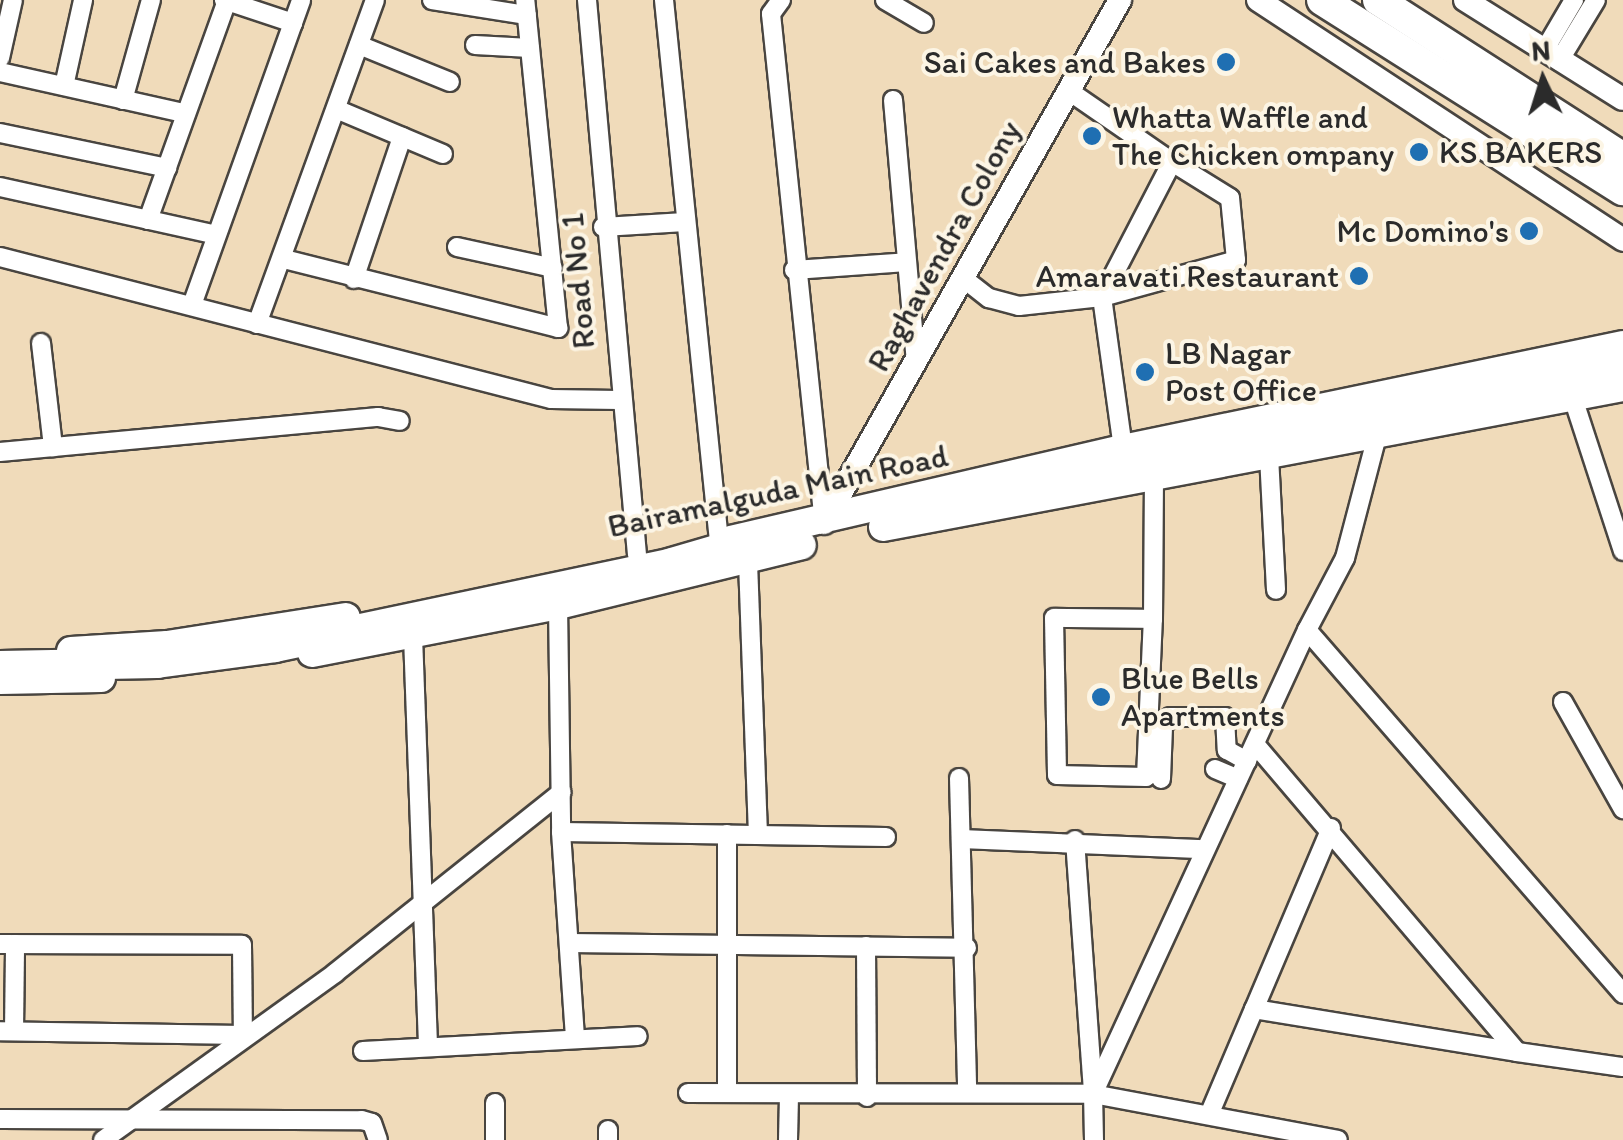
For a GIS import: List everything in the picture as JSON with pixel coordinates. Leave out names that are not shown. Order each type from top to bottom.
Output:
[{"type":"highway","points":[[1322,0],[1623,190]]},
{"type":"highway","points":[[1378,0],[1623,158]]},
{"type":"highway","points":[[1005,479],[1071,477],[1623,366]]},
{"type":"highway","points":[[0,666],[157,663],[384,627],[751,550]]},
{"type":"main road","name":"Bairamalguda Main Road","points":[[0,654],[167,645],[288,628],[720,541],[751,550],[824,523],[1123,449],[1623,345]]},
{"type":"main road","points":[[0,680],[159,675],[413,636],[558,605],[751,550],[1623,387]]},
{"type":"street","points":[[0,58],[14,0]]},
{"type":"street","points":[[64,86],[83,0]]},
{"type":"street","points":[[124,100],[150,0]]},
{"type":"street","points":[[148,220],[226,0],[293,23]]},
{"type":"street","points":[[192,305],[301,0]]},
{"type":"street","points":[[257,324],[376,0]]},
{"type":"street","points":[[284,259],[354,280],[558,328],[526,7],[432,0]]},
{"type":"street","name":"Road No 1","points":[[587,0],[603,227],[637,555]]},
{"type":"street","points":[[664,0],[720,541]]},
{"type":"street","points":[[781,0],[772,14],[794,270],[824,523]]},
{"type":"street","points":[[886,0],[924,23]]},
{"type":"street","name":"Raghavendra Colony","points":[[824,523],[1120,0]]},
{"type":"street","points":[[1258,0],[1623,240]]},
{"type":"street","points":[[1465,0],[1623,99]]},
{"type":"street","points":[[1552,56],[1574,0]]},
{"type":"street","points":[[1552,56],[1596,0]]},
{"type":"street","points":[[475,44],[530,48]]},
{"type":"street","points":[[359,45],[450,82]]},
{"type":"street","points":[[0,72],[183,113]]},
{"type":"street","points":[[962,278],[989,298],[1019,306],[1102,297],[1240,254],[1230,198],[1068,90]]},
{"type":"street","points":[[892,100],[916,360]]},
{"type":"street","points":[[336,109],[444,154]]},
{"type":"street","points":[[0,132],[166,168]]},
{"type":"street","points":[[354,280],[402,136]]},
{"type":"street","points":[[1123,449],[1102,297],[1172,162]]},
{"type":"street","points":[[0,187],[216,235]]},
{"type":"street","points":[[603,227],[685,222]]},
{"type":"street","points":[[457,247],[552,268]]},
{"type":"street","points":[[0,257],[550,399],[619,400]]},
{"type":"street","points":[[794,270],[908,262]]},
{"type":"street","points":[[41,343],[54,447]]},
{"type":"street","points":[[1573,398],[1623,551]]},
{"type":"street","points":[[0,452],[378,417],[400,421]]},
{"type":"street","points":[[1093,1094],[1306,630],[1345,558],[1377,436]]},
{"type":"street","points":[[1269,456],[1276,590]]},
{"type":"street","points":[[1153,619],[1054,618],[1056,775],[1146,777],[1153,619],[1154,476]]},
{"type":"street","points":[[751,550],[758,834]]},
{"type":"street","points":[[558,605],[562,832],[575,1037]]},
{"type":"street","points":[[1306,630],[1623,994]]},
{"type":"street","points":[[413,636],[428,1044]]},
{"type":"street","points":[[1563,702],[1623,808]]},
{"type":"street","points":[[1161,779],[1163,726],[1170,717],[1226,718],[1227,750],[1251,752],[1331,828],[1517,1052]]},
{"type":"street","points":[[1214,768],[1238,780]]},
{"type":"street","points":[[959,778],[967,948],[967,1093]]},
{"type":"street","points":[[107,1139],[562,792]]},
{"type":"street","points":[[1209,1115],[1331,828]]},
{"type":"street","points":[[562,832],[886,837]]},
{"type":"street","points":[[726,1092],[727,834]]},
{"type":"street","points":[[960,838],[1075,840],[1204,849]]},
{"type":"street","points":[[1075,840],[1094,1140]]},
{"type":"street","points":[[569,943],[727,941],[967,948]]},
{"type":"street","points":[[8,944],[242,945],[243,1036],[7,1031],[8,944]]},
{"type":"street","points":[[866,946],[867,1097]]},
{"type":"street","points":[[1254,1009],[1623,1067]]},
{"type":"street","points":[[363,1052],[428,1044],[638,1036]]},
{"type":"street","points":[[688,1093],[867,1097],[1093,1094],[1338,1140]]},
{"type":"street","points":[[788,1140],[789,1094]]},
{"type":"street","points":[[495,1103],[495,1140]]},
{"type":"street","points":[[0,1119],[141,1116],[362,1120],[372,1124],[378,1140]]},
{"type":"street","points":[[284,1119],[284,1140]]},
{"type":"place","name":"Sai Cakes and Bakes","points":[[1226,62]]},
{"type":"place","name":"Whatta Waffle and The Chicken ompany","points":[[1092,136]]},
{"type":"place","name":"KS BAKERS","points":[[1419,152]]},
{"type":"place","name":"Mc Domino's","points":[[1529,231]]},
{"type":"place","name":"Amaravati Restaurant","points":[[1359,276]]},
{"type":"place","name":"LB Nagar Post Office","points":[[1145,372]]},
{"type":"place","name":"Blue Bells Apartments","points":[[1101,697]]}]
